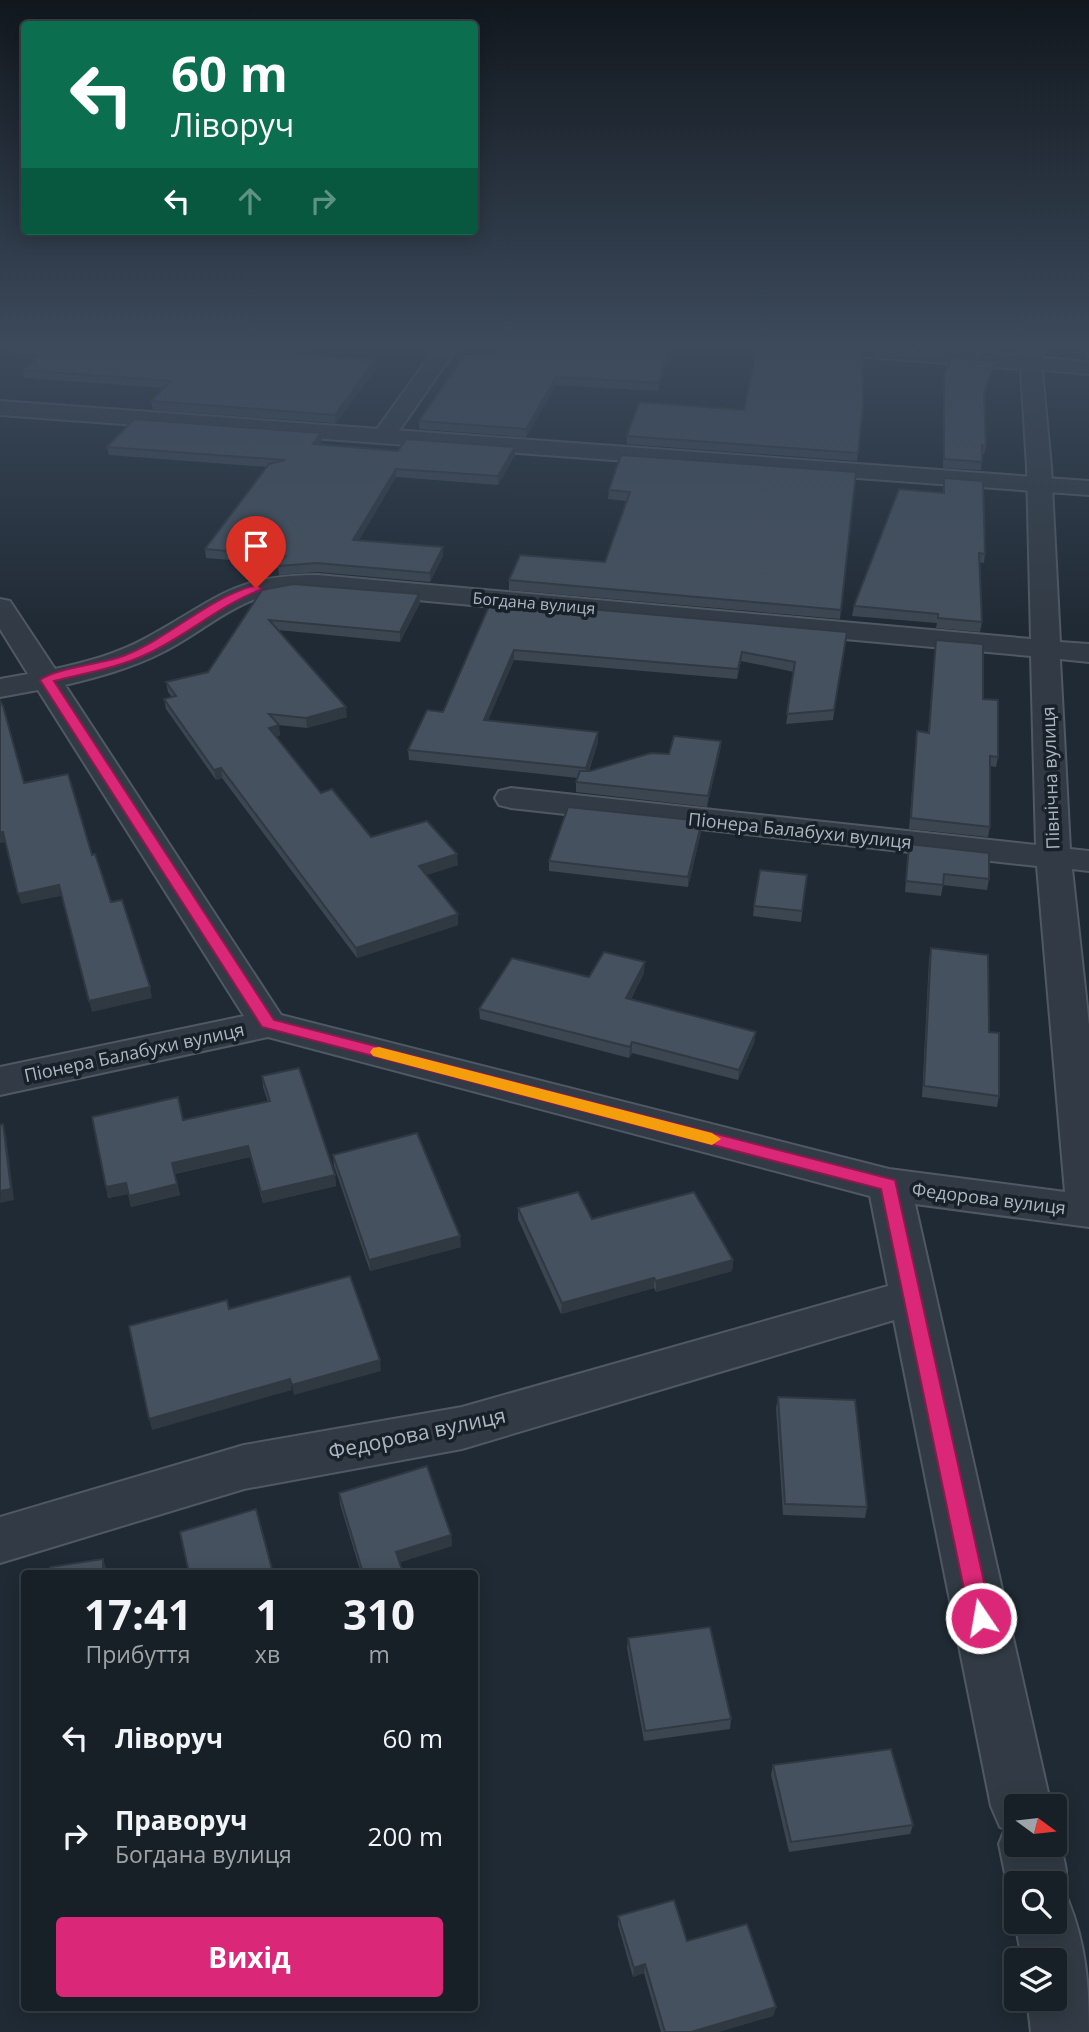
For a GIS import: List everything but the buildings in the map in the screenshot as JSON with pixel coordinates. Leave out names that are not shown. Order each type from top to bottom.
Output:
[{"type":"street","points":[[409,438],[1089,488]]},
{"type":"street","name":"Північна вулиця","points":[[1036,438],[1053,858],[1089,1211]]},
{"type":"street","name":"Богдана вулиця","points":[[0,688],[46,680],[124,660],[145,651],[232,597],[256,588],[285,583],[318,583],[1089,653]]},
{"type":"street","points":[[0,607],[268,1024]]},
{"type":"street","name":"Піонера Балабухи вулиця","points":[[512,798],[1089,861]]},
{"type":"street","name":"Піонера Балабухи вулиця","points":[[0,1081],[268,1024]]},
{"type":"street","name":"Федорова вулиця","points":[[268,1024],[889,1185],[1089,1211]]},
{"type":"street","points":[[889,1185],[1018,1794]]},
{"type":"street","name":"Федорова вулиця","points":[[0,1540],[244,1467],[462,1428],[912,1297]]},
{"type":"street","points":[[1061,2011],[1064,2032]]},
{"type":"slow traffic","points":[[379,1052],[712,1139]]},
{"type":"route","points":[[256,588],[232,597],[145,651],[124,660],[46,680],[268,1024],[889,1185],[981,1618]]}]
